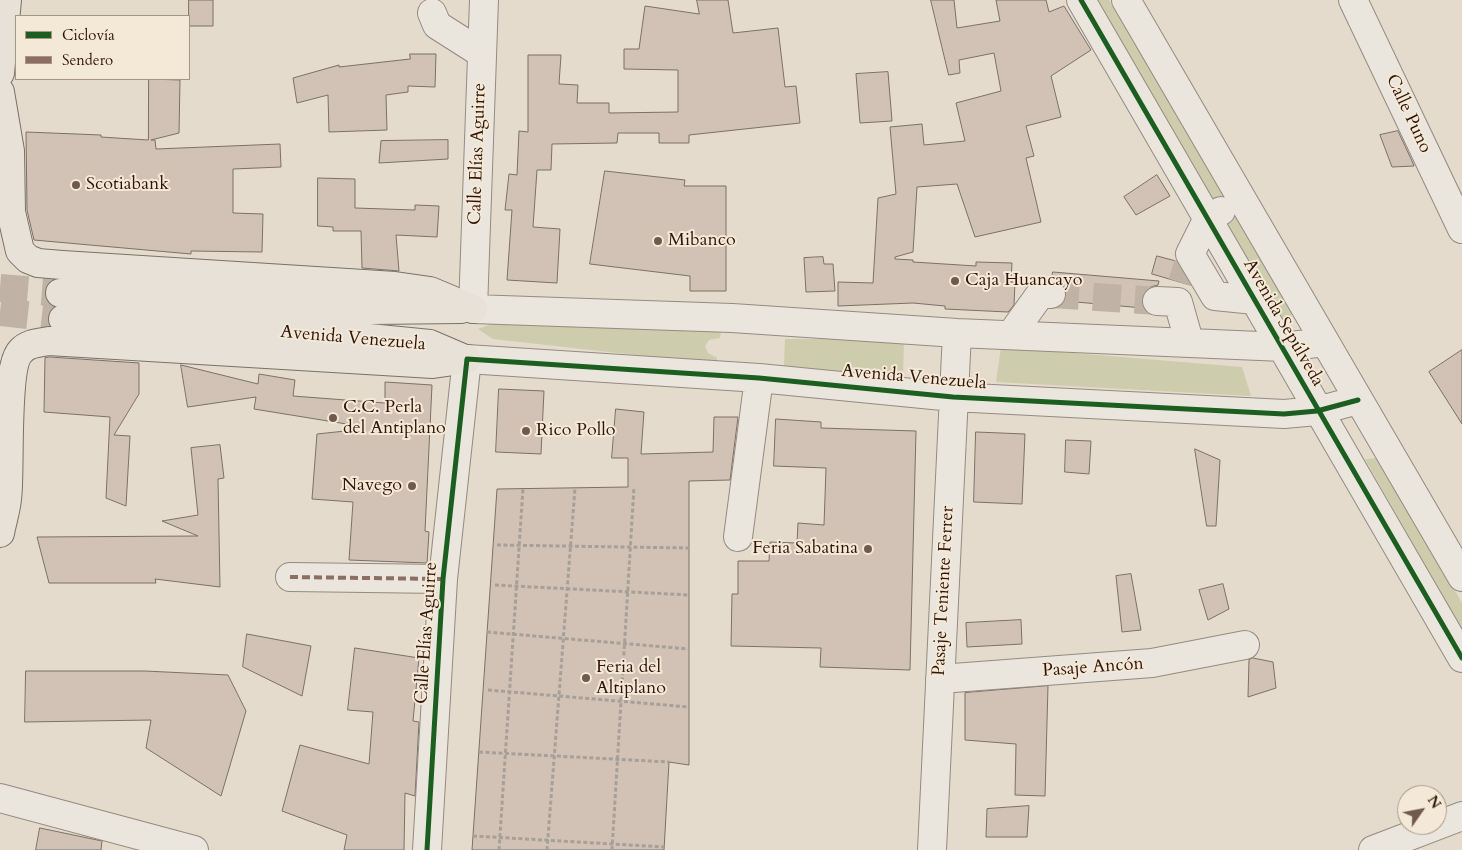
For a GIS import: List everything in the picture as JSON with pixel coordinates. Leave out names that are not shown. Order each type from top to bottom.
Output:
[{"type":"main road","points":[[0,73],[7,0]]},
{"type":"main road","points":[[0,92],[10,151],[11,212],[20,251],[28,259],[38,263],[62,265],[395,286],[430,291],[473,309]]},
{"type":"main road","name":"Avenida Venezuela","points":[[467,359],[430,344],[62,306],[371,310],[473,309]]},
{"type":"main road","points":[[0,533],[7,500],[10,399],[14,365],[20,351],[30,344],[49,341],[433,364],[467,359]]},
{"type":"street","name":"Calle Elías Aguirre","points":[[473,309],[484,0]]},
{"type":"street","name":"Avenida Sepúlveda","points":[[1081,0],[1283,347],[1317,411],[1462,658]]},
{"type":"street","name":"Avenida Sepúlveda","points":[[1126,0],[1462,577]]},
{"type":"street","name":"Calle Puno","points":[[1353,0],[1462,229]]},
{"type":"street","points":[[432,13],[437,26],[481,53]]},
{"type":"street","points":[[1189,341],[1179,281],[1208,218],[1241,198]]},
{"type":"street","points":[[1179,281],[1216,296],[1255,300]]},
{"type":"street","points":[[1011,335],[1041,293],[1051,294]]},
{"type":"street","name":"Avenida Venezuela","points":[[473,309],[732,318],[957,333],[1189,341],[1283,347],[1325,342]]},
{"type":"street","name":"Pasaje Teniente Ferrer","points":[[932,850],[957,333]]},
{"type":"street","name":"Calle Elías Aguirre","points":[[427,850],[443,580],[467,359]]},
{"type":"street","name":"Avenida Venezuela","points":[[467,359],[759,378],[953,397],[1284,414],[1317,411],[1358,400]]},
{"type":"street","points":[[738,537],[759,378]]},
{"type":"street","points":[[290,577],[443,580]]},
{"type":"street","name":"Pasaje Ancón","points":[[940,679],[1152,663],[1245,645]]},
{"type":"street","points":[[0,798],[194,850]]},
{"type":"street","points":[[1373,850],[1462,816]]},
{"type":"path","points":[[612,850],[634,487]]},
{"type":"path","points":[[499,850],[523,488]]},
{"type":"path","points":[[547,850],[575,488]]},
{"type":"path","points":[[497,545],[689,548]]},
{"type":"path","points":[[495,585],[689,595]]},
{"type":"path","points":[[487,632],[689,649]]},
{"type":"path","points":[[488,690],[689,706]]},
{"type":"path","points":[[479,752],[669,762]]},
{"type":"path","points":[[473,836],[664,847]]},
{"type":"green space","points":[[1096,0],[1109,0],[1296,312],[1283,321]]},
{"type":"green space","points":[[492,324],[721,331],[720,338],[709,340],[705,346],[708,353],[717,358],[716,364],[493,339],[478,329]]},
{"type":"green space","points":[[785,339],[904,339],[903,377],[784,366]]},
{"type":"green space","points":[[1001,347],[1242,367],[1251,396],[996,382]]},
{"type":"green space","points":[[1380,458],[1462,603],[1462,630],[1365,459]]},
{"type":"building","points":[[189,0],[213,0],[213,26],[190,26]]},
{"type":"building","points":[[697,0],[728,0],[733,33],[778,28],[785,87],[796,86],[800,123],[689,135],[689,143],[659,143],[659,133],[618,133],[617,143],[552,144],[551,170],[537,170],[533,227],[560,229],[557,283],[507,280],[512,210],[505,210],[509,174],[517,175],[519,131],[528,132],[528,55],[561,55],[559,84],[578,85],[577,103],[609,103],[609,113],[678,112],[678,70],[624,69],[624,49],[639,49],[645,6],[699,14]]},
{"type":"building","points":[[931,0],[954,0],[957,28],[1000,21],[996,0],[1046,0],[1049,12],[1064,6],[1091,50],[1051,76],[1061,117],[1026,126],[1034,156],[1026,158],[1041,222],[975,237],[957,184],[917,187],[913,252],[895,257],[895,259],[976,266],[976,262],[1012,263],[1011,282],[1015,282],[1014,305],[1008,312],[945,309],[945,306],[913,303],[838,306],[838,282],[873,283],[878,198],[896,194],[890,127],[922,124],[924,145],[965,141],[956,103],[1001,91],[994,53],[959,60],[960,73],[949,75]]},
{"type":"building","points":[[410,54],[436,54],[435,87],[408,86],[408,92],[386,95],[387,130],[329,132],[328,95],[297,103],[293,78],[339,65],[339,67],[410,59]]},
{"type":"building","points":[[888,72],[892,121],[860,123],[856,74]]},
{"type":"building","points":[[149,80],[180,80],[179,133],[151,140],[155,140],[156,149],[280,144],[281,167],[233,169],[233,213],[263,214],[262,252],[191,251],[191,254],[34,240],[27,210],[26,132],[101,135],[101,137],[148,140]]},
{"type":"building","points":[[1398,131],[1414,166],[1392,167],[1380,135]]},
{"type":"building","points":[[448,140],[448,159],[379,163],[381,141]]},
{"type":"building","points":[[605,171],[685,180],[684,186],[726,186],[726,291],[690,291],[690,276],[590,264]]},
{"type":"building","points":[[1157,175],[1170,196],[1136,215],[1124,197]]},
{"type":"building","points":[[318,178],[355,179],[355,208],[415,210],[415,205],[439,206],[437,237],[396,235],[399,271],[362,268],[361,231],[333,231],[333,227],[318,226]]},
{"type":"building","points":[[1157,256],[1176,261],[1190,285],[1152,274]]},
{"type":"building","points":[[823,257],[824,264],[833,264],[835,291],[806,292],[804,258]]},
{"type":"building","points":[[1053,272],[1159,281],[1158,285],[1150,287],[1144,292],[1141,300],[1143,308],[1065,301],[1065,288],[1060,282],[1052,278]]},
{"type":"building","points":[[1462,350],[1462,424],[1429,372]]},
{"type":"building","points":[[45,358],[139,363],[139,394],[114,435],[130,436],[126,506],[106,498],[110,417],[44,412]]},
{"type":"building","points":[[181,365],[258,384],[259,374],[295,380],[293,396],[385,403],[385,382],[432,385],[425,531],[429,532],[427,563],[349,560],[353,502],[312,499],[317,434],[364,429],[365,427],[254,409],[256,397],[188,407]]},
{"type":"building","points":[[499,389],[544,391],[541,454],[496,452]]},
{"type":"building","name":"Feria del Altiplano","points":[[616,409],[644,412],[641,454],[713,452],[714,417],[738,417],[730,480],[689,481],[689,765],[669,762],[664,850],[472,850],[497,489],[628,487],[628,458],[612,458]]},
{"type":"building","name":"Feria Sabatina","points":[[776,419],[821,422],[821,428],[916,431],[910,670],[820,667],[821,648],[731,646],[732,594],[738,594],[738,561],[769,561],[770,542],[797,543],[798,523],[824,525],[826,468],[774,466]]},
{"type":"building","points":[[976,432],[1025,434],[1022,504],[974,502]]},
{"type":"building","points":[[1066,440],[1091,441],[1089,474],[1065,472]]},
{"type":"building","points":[[220,445],[224,478],[218,479],[220,587],[155,579],[156,583],[49,583],[37,537],[198,536],[162,521],[198,515],[191,448]]},
{"type":"building","points":[[1195,449],[1220,460],[1216,526],[1207,526]]},
{"type":"building","points":[[1131,574],[1141,630],[1122,632],[1116,576]]},
{"type":"building","points":[[1223,584],[1229,609],[1208,620],[1199,590]]},
{"type":"building","points":[[1021,620],[1022,644],[967,647],[966,623]]},
{"type":"building","points":[[247,634],[311,646],[302,696],[243,667]]},
{"type":"building","points":[[355,648],[419,658],[413,721],[419,722],[415,796],[405,793],[404,850],[344,850],[347,835],[282,811],[300,745],[369,764],[373,712],[348,710]]},
{"type":"building","points":[[1253,658],[1273,662],[1276,688],[1248,697],[1249,660]]},
{"type":"building","points":[[26,671],[145,671],[228,675],[246,711],[221,796],[146,748],[151,720],[25,722]]},
{"type":"building","points":[[1048,686],[1045,796],[1015,795],[1016,744],[965,740],[965,693]]},
{"type":"building","points":[[1029,806],[1027,837],[986,837],[987,809]]},
{"type":"building","points":[[40,828],[102,841],[101,850],[36,850]]},
{"type":"tunnel","points":[[1182,283],[1188,264]]},
{"type":"tunnel","points":[[0,288],[60,293]]},
{"type":"tunnel","points":[[1051,294],[1157,301]]},
{"type":"tunnel","points":[[0,312],[63,319]]},
{"type":"marked path","points":[[290,577],[443,579]]},
{"type":"cycle path","points":[[1081,0],[1462,658]]},
{"type":"cycle path","points":[[427,850],[443,579],[467,359],[759,378],[953,397],[1284,414],[1317,411],[1358,400]]},
{"type":"place","name":"Scotiabank","points":[[76,185]]},
{"type":"place","name":"Mibanco","points":[[658,241]]},
{"type":"place","name":"Caja Huancayo","points":[[955,281]]},
{"type":"place","name":"C.C. Perla del Antiplano","points":[[333,418]]},
{"type":"place","name":"Rico Pollo","points":[[526,431]]},
{"type":"place","name":"Navego","points":[[412,486]]},
{"type":"place","name":"Feria Sabatina","points":[[868,549]]},
{"type":"place","name":"Feria del Altiplano","points":[[586,678]]}]
